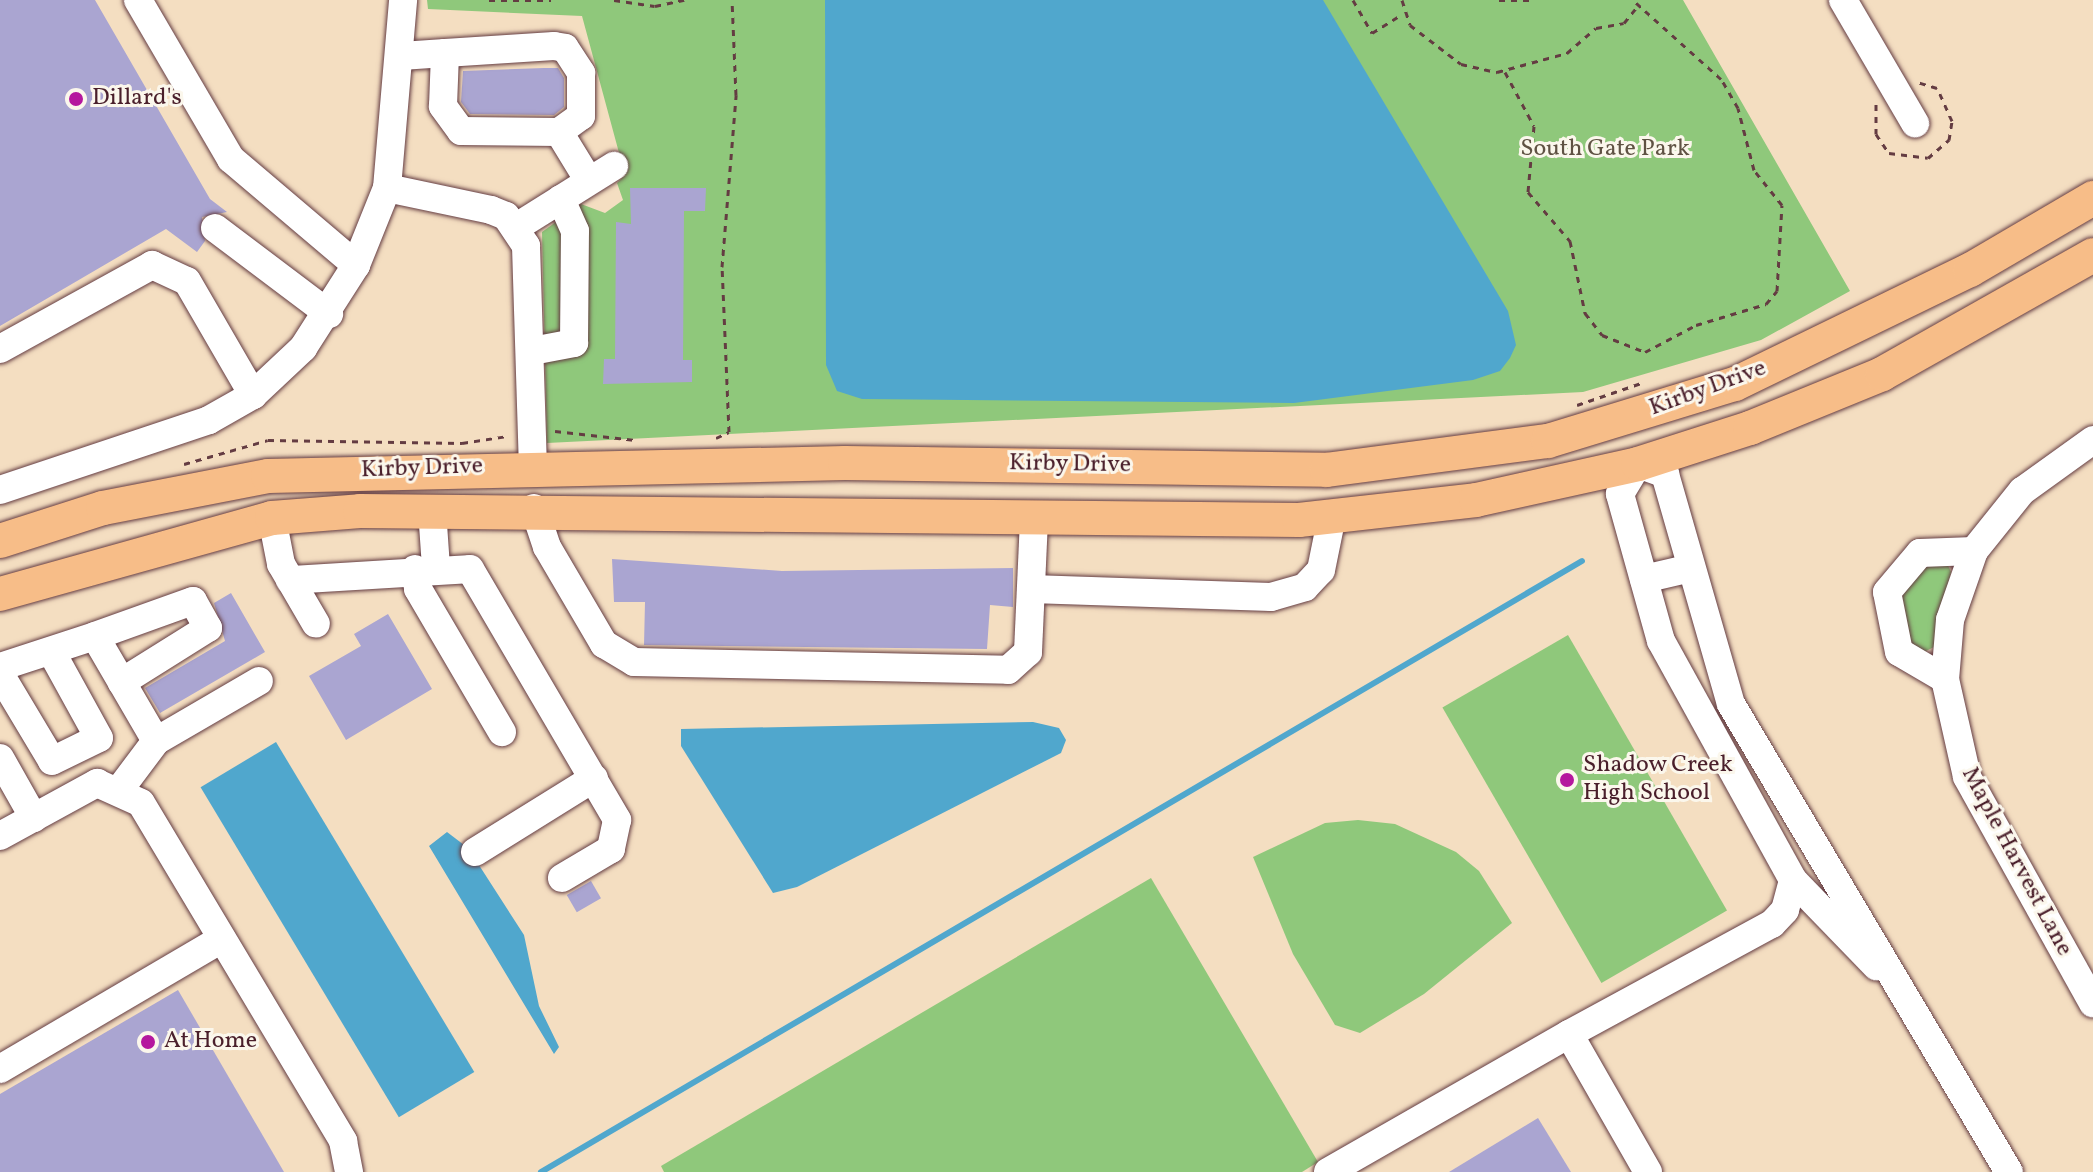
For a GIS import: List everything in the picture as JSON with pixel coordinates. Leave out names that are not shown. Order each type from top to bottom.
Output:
[{"type":"main road","name":"Kirby Drive","points":[[0,541],[103,508],[268,476],[532,450],[1327,470],[1548,441],[1735,384],[1970,270],[2093,198]]},
{"type":"main road","name":"Kirby Drive","points":[[0,594],[272,518],[534,508],[1034,519],[1332,516],[1476,500],[1638,464],[1882,374],[2093,255]]},
{"type":"main road","points":[[1626,417],[1638,464]]},
{"type":"main road","points":[[532,450],[534,508]]},
{"type":"main road","points":[[268,476],[272,518]]},
{"type":"street","points":[[138,0],[231,159],[356,265]]},
{"type":"street","points":[[0,490],[161,439],[253,395],[329,314],[356,265],[387,188],[401,56],[403,0]]},
{"type":"street","points":[[1843,0],[1915,123]]},
{"type":"street","points":[[401,56],[445,53],[565,48],[581,73],[581,116],[559,132],[469,133],[451,124],[443,106],[445,53]]},
{"type":"street","points":[[559,132],[589,181]]},
{"type":"street","points":[[515,228],[614,166]]},
{"type":"street","points":[[387,188],[491,210],[515,228],[532,279],[532,450]]},
{"type":"street","points":[[532,351],[574,343],[575,231],[561,199]]},
{"type":"street","points":[[215,228],[329,314]]},
{"type":"street","points":[[0,349],[152,265],[187,281],[253,395]]},
{"type":"street","name":"Maple Harvest Lane","points":[[2093,440],[2022,491],[1974,551],[1950,620],[1945,679],[1967,777],[2093,1003]]},
{"type":"street","points":[[1904,993],[1793,880],[1675,671],[1620,494],[1638,464],[1665,474],[1731,704],[1904,993],[2009,1172]]},
{"type":"street","points":[[534,508],[547,547],[604,644],[634,662],[1008,670],[1028,652],[1034,519]]},
{"type":"street","points":[[432,510],[425,568],[418,589],[502,732]]},
{"type":"street","points":[[1031,589],[1271,597],[1305,587],[1321,570],[1332,516]]},
{"type":"street","points":[[272,518],[290,580],[316,624]]},
{"type":"street","points":[[1945,679],[1899,652],[1887,592],[1920,553],[1974,551]]},
{"type":"street","points":[[290,580],[425,568],[470,569],[617,820],[617,836],[611,849],[562,878]]},
{"type":"street","points":[[1644,579],[1691,568]]},
{"type":"street","points":[[0,667],[193,601],[208,628],[122,682]]},
{"type":"street","points":[[95,636],[156,741]]},
{"type":"street","points":[[0,674],[52,761],[99,738],[51,651]]},
{"type":"street","points":[[120,789],[156,741],[259,681]]},
{"type":"street","points":[[0,758],[34,818]]},
{"type":"street","points":[[475,852],[594,778]]},
{"type":"street","points":[[0,836],[97,783],[120,789],[141,803],[343,1141],[349,1172]]},
{"type":"street","points":[[1328,1172],[1569,1034],[1772,924],[1785,910],[1793,880]]},
{"type":"street","points":[[0,1069],[222,939]]},
{"type":"street","points":[[1569,1034],[1648,1172]]},
{"type":"path","points":[[489,0],[551,0]]},
{"type":"path","points":[[614,0],[655,6],[684,0]]},
{"type":"path","points":[[709,442],[729,432],[722,267],[736,95],[732,0]]},
{"type":"path","points":[[1353,0],[1372,33],[1401,15]]},
{"type":"path","points":[[1401,15],[1402,0]]},
{"type":"path","points":[[1499,0],[1529,0]]},
{"type":"path","points":[[1505,72],[1534,126],[1528,192],[1570,241],[1585,313],[1602,335],[1645,352],[1696,325],[1766,304],[1777,291],[1782,205],[1754,170],[1738,108],[1721,79],[1668,25],[1633,0]]},
{"type":"path","points":[[1401,15],[1461,64],[1505,72],[1567,53],[1596,28],[1624,23],[1638,6]]},
{"type":"path","points":[[1578,416],[1579,401],[1652,380]]},
{"type":"path","points":[[180,465],[268,440],[462,443],[532,450],[645,441]]},
{"type":"green space","name":"South Gate Park","points":[[427,0],[1683,0],[1850,291],[1761,340],[1583,392],[547,443],[542,232],[581,204],[605,213],[623,200],[617,183],[625,175],[582,16],[428,9]]},
{"type":"green space","points":[[1929,563],[1947,563],[1951,572],[1934,647],[1922,653],[1912,648],[1902,594]]},
{"type":"green space","points":[[1568,635],[1727,910],[1601,983],[1442,708]]},
{"type":"green space","points":[[1358,820],[1395,824],[1456,852],[1479,871],[1512,923],[1424,994],[1360,1033],[1335,1025],[1293,954],[1253,857],[1325,823]]},
{"type":"green space","points":[[1151,878],[1318,1162],[1302,1172],[664,1172],[661,1166]]},
{"type":"water","points":[[825,0],[1323,0],[1508,311],[1516,345],[1510,358],[1500,371],[1473,380],[1294,403],[862,399],[837,391],[826,365]]},
{"type":"water","points":[[1033,722],[1059,728],[1066,740],[1061,753],[797,887],[773,893],[681,746],[681,729]]},
{"type":"water","points":[[276,742],[474,1072],[399,1117],[201,787]]},
{"type":"water","points":[[447,832],[468,848],[524,935],[539,1006],[559,1047],[554,1054],[429,846]]},
{"type":"building","name":"Dillard's","points":[[0,0],[95,0],[210,199],[227,212],[202,217],[205,241],[197,252],[166,229],[0,326]]},
{"type":"building","points":[[558,68],[564,78],[564,107],[554,115],[470,114],[461,102],[463,71]]},
{"type":"building","points":[[630,188],[706,188],[705,211],[684,211],[683,360],[692,360],[692,382],[603,384],[604,359],[615,359],[616,222],[631,224]]},
{"type":"building","points":[[612,559],[782,571],[1013,568],[1013,607],[990,605],[987,649],[644,645],[645,602],[614,602]]},
{"type":"building","points":[[231,593],[265,652],[160,713],[145,688],[225,641],[214,603]]},
{"type":"building","points":[[388,614],[432,689],[346,740],[309,676],[361,646],[354,634]]},
{"type":"building","points":[[591,881],[601,898],[577,912],[567,895]]},
{"type":"building","name":"At Home","points":[[178,990],[284,1172],[0,1172],[0,1094]]},
{"type":"building","points":[[1538,1118],[1571,1172],[1449,1172]]},
{"type":"waterway","points":[[541,1172],[1582,561]]},
{"type":"place","name":"Dillard's","points":[[76,99]]},
{"type":"place","name":"Shadow Creek High School","points":[[1567,780]]},
{"type":"place","name":"At Home","points":[[148,1042]]}]
